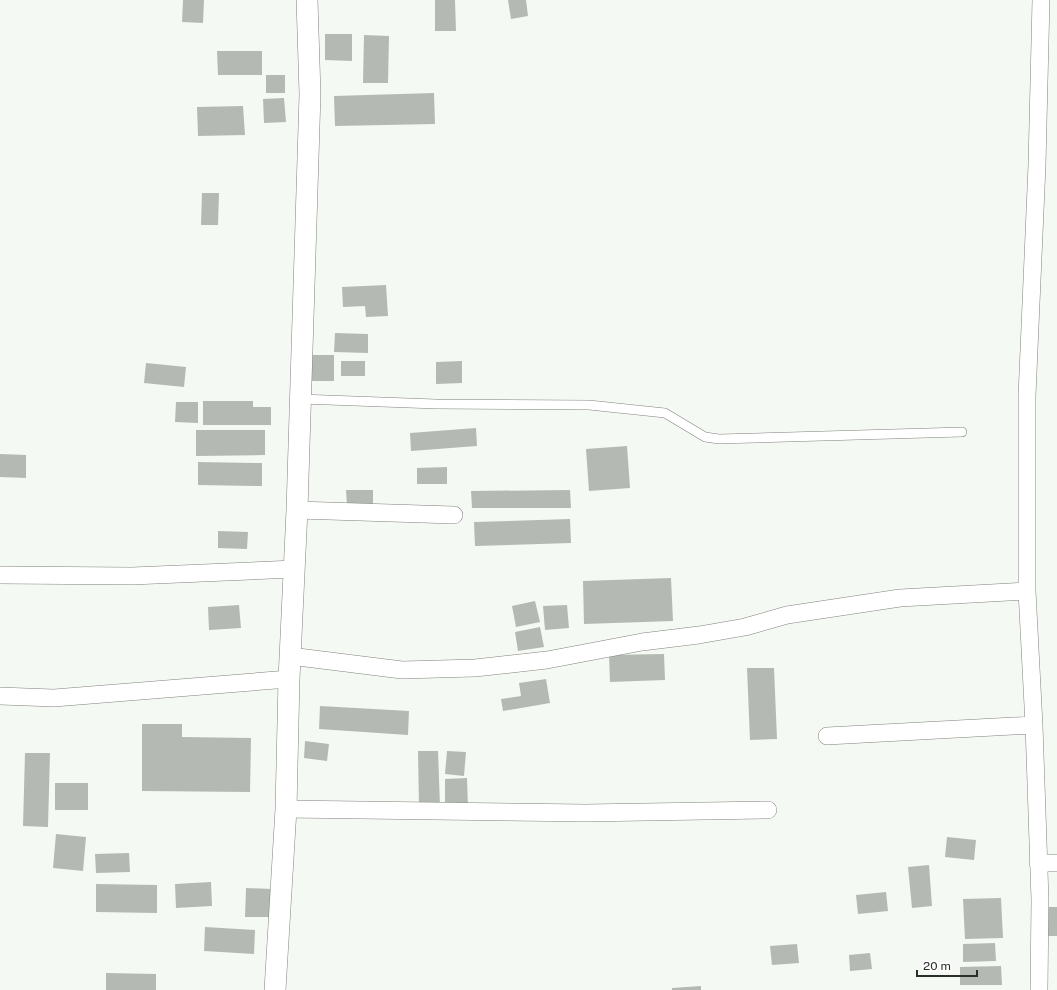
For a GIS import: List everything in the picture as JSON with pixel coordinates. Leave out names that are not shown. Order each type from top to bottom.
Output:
[{"type":"street","points":[[275,990],[286,809],[289,679],[297,510],[310,94],[307,0]]},
{"type":"street","points":[[1039,990],[1040,900],[1034,725],[1027,591],[1027,396],[1037,164],[1040,0]]},
{"type":"street","points":[[297,510],[454,515]]},
{"type":"street","points":[[0,575],[132,576],[294,569]]},
{"type":"street","points":[[290,656],[402,670],[475,668],[547,660],[642,642],[699,635],[745,627],[787,615],[900,598],[1027,591]]},
{"type":"street","points":[[0,696],[54,698],[289,679]]},
{"type":"street","points":[[827,736],[1034,725]]},
{"type":"street","points":[[286,809],[578,813],[768,810]]},
{"type":"street","points":[[1038,864],[1057,863]]},
{"type":"lane","points":[[300,399],[436,404],[589,405],[665,413],[705,437],[719,439],[962,432]]},
{"type":"building","points":[[183,0],[204,0],[203,23],[182,22]]},
{"type":"building","points":[[435,0],[455,0],[456,31],[435,31]]},
{"type":"building","points":[[508,0],[526,0],[528,16],[511,19]]},
{"type":"building","points":[[325,34],[352,34],[352,61],[325,60]]},
{"type":"building","points":[[364,35],[389,36],[388,83],[363,83]]},
{"type":"building","points":[[217,51],[262,51],[262,75],[218,75]]},
{"type":"building","points":[[266,75],[285,75],[285,93],[266,93]]},
{"type":"building","points":[[434,93],[435,124],[335,126],[334,96]]},
{"type":"building","points":[[284,98],[286,122],[264,123],[263,99]]},
{"type":"building","points":[[243,106],[245,135],[198,136],[197,107]]},
{"type":"building","points":[[202,193],[219,193],[218,225],[201,225]]},
{"type":"building","points":[[386,285],[388,316],[366,317],[365,306],[343,307],[342,287]]},
{"type":"building","points":[[335,333],[368,334],[368,353],[334,352]]},
{"type":"building","points":[[311,355],[334,355],[334,381],[310,381]]},
{"type":"building","points":[[341,361],[365,361],[365,376],[341,376]]},
{"type":"building","points":[[462,361],[462,383],[436,384],[436,362]]},
{"type":"building","points":[[146,363],[186,367],[184,387],[144,383]]},
{"type":"building","points":[[203,401],[253,401],[253,407],[271,407],[271,425],[203,425]]},
{"type":"building","points":[[176,402],[198,402],[198,423],[175,422]]},
{"type":"building","points":[[476,428],[477,446],[411,451],[410,433]]},
{"type":"building","points":[[196,430],[265,430],[265,455],[196,456]]},
{"type":"building","points":[[627,446],[630,488],[589,491],[586,449]]},
{"type":"building","points":[[0,454],[26,455],[26,478],[0,477]]},
{"type":"building","points":[[198,462],[262,463],[262,486],[198,485]]},
{"type":"building","points":[[447,467],[447,484],[417,484],[417,468]]},
{"type":"building","points":[[346,490],[373,490],[373,506],[347,506]]},
{"type":"building","points":[[570,490],[571,508],[472,508],[471,491]]},
{"type":"building","points":[[570,519],[571,543],[475,546],[474,522]]},
{"type":"building","points":[[218,531],[248,532],[247,549],[218,548]]},
{"type":"building","points":[[671,578],[673,621],[584,624],[583,581]]},
{"type":"building","points":[[535,601],[540,622],[516,627],[512,606]]},
{"type":"building","points":[[239,605],[241,628],[209,630],[208,607]]},
{"type":"building","points":[[567,605],[569,628],[545,630],[543,606]]},
{"type":"building","points":[[540,627],[544,647],[518,651],[515,632]]},
{"type":"building","points":[[664,654],[665,680],[610,682],[609,655]]},
{"type":"building","points":[[747,668],[774,668],[777,739],[750,740]]},
{"type":"building","points":[[546,679],[550,703],[503,711],[501,699],[521,696],[519,683]]},
{"type":"building","points":[[320,706],[409,711],[408,735],[319,729]]},
{"type":"building","points":[[142,724],[182,724],[182,737],[251,738],[250,792],[142,791]]},
{"type":"building","points":[[305,741],[329,744],[327,761],[304,758]]},
{"type":"building","points":[[418,751],[438,751],[440,806],[419,807]]},
{"type":"building","points":[[447,751],[466,752],[464,776],[445,774]]},
{"type":"building","points":[[25,753],[50,753],[48,827],[23,826]]},
{"type":"building","points":[[467,778],[468,809],[445,809],[445,779]]},
{"type":"building","points":[[55,783],[88,783],[88,810],[55,810]]},
{"type":"building","points":[[56,834],[86,837],[83,871],[53,868]]},
{"type":"building","points":[[947,837],[976,840],[974,860],[945,857]]},
{"type":"building","points":[[129,853],[130,872],[96,873],[95,854]]},
{"type":"building","points":[[929,865],[932,906],[912,908],[908,867]]},
{"type":"building","points":[[211,882],[212,906],[176,908],[175,884]]},
{"type":"building","points":[[96,884],[157,885],[157,913],[96,912]]},
{"type":"building","points":[[246,888],[272,889],[271,917],[245,917]]},
{"type":"building","points":[[886,892],[888,911],[858,914],[856,895]]},
{"type":"building","points":[[1001,898],[1003,938],[965,939],[963,899]]},
{"type":"building","points":[[1043,907],[1057,907],[1057,936],[1043,936]]},
{"type":"building","points":[[205,927],[255,930],[254,954],[204,951]]},
{"type":"building","points":[[995,943],[996,961],[963,962],[963,944]]},
{"type":"building","points":[[797,944],[799,963],[772,965],[770,946]]},
{"type":"building","points":[[870,953],[872,969],[850,971],[849,955]]},
{"type":"building","points":[[1001,966],[1002,985],[960,985],[960,967]]},
{"type":"building","points":[[106,973],[156,974],[156,990],[106,990]]},
{"type":"building","points":[[701,986],[701,990],[672,990],[672,988]]}]
